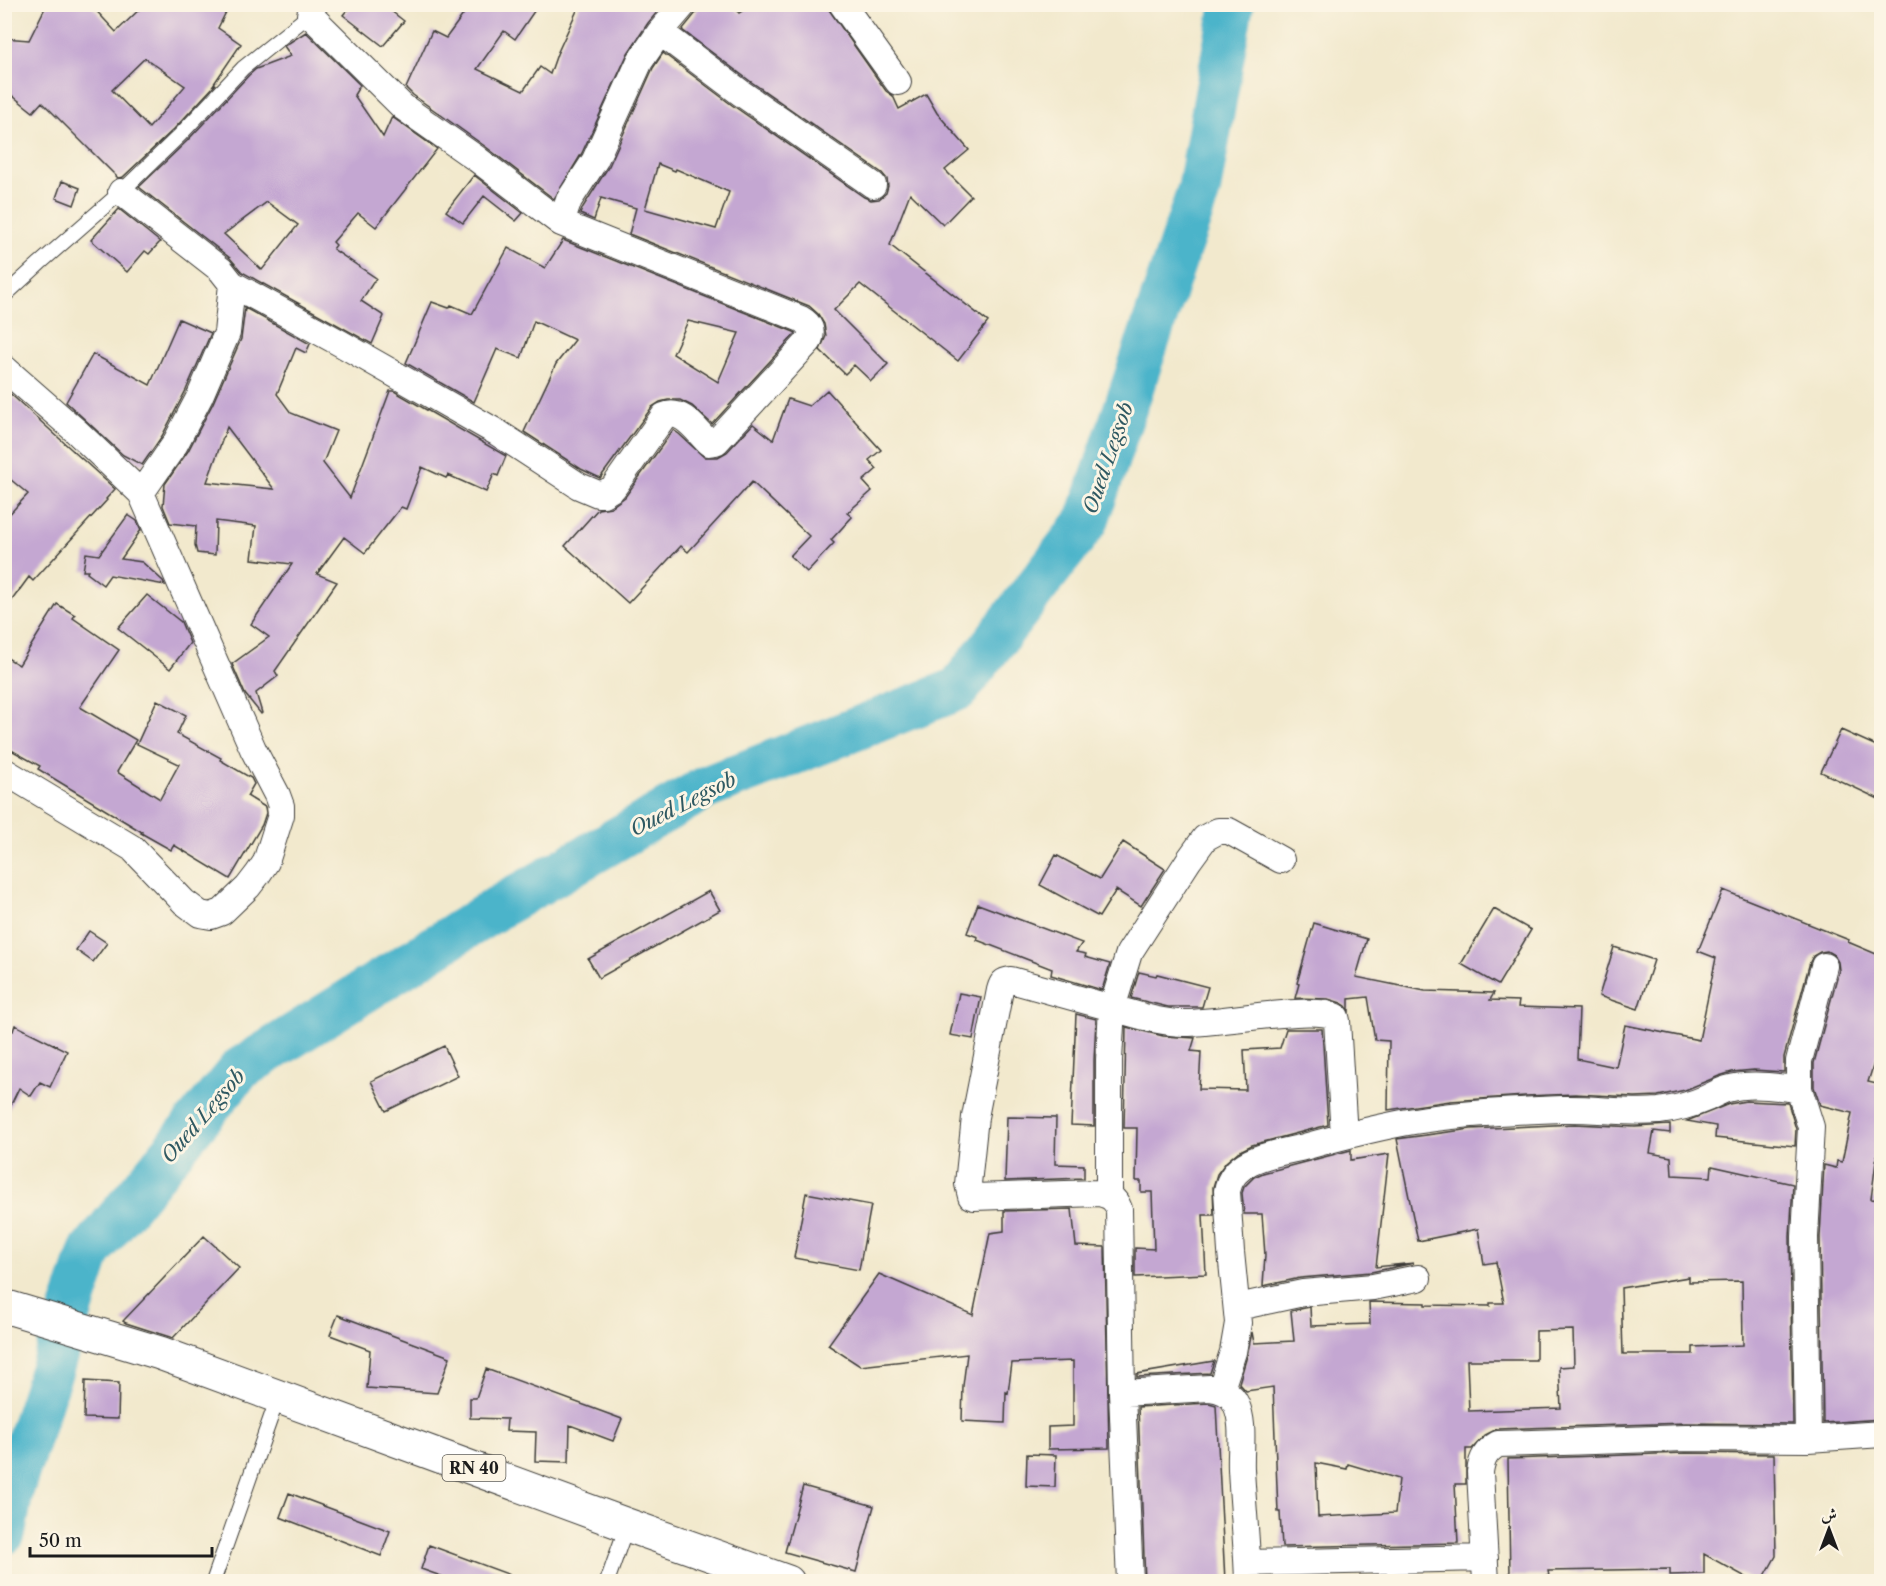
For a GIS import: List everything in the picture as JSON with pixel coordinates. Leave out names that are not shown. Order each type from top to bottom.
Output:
[{"type":"main road","name":"RN 40","points":[[4,1306],[160,1353],[627,1525],[788,1581]]},
{"type":"street","points":[[561,223],[569,200],[595,160],[640,61],[660,32],[684,4]]},
{"type":"street","points":[[842,4],[898,81]]},
{"type":"street","points":[[121,192],[221,270],[232,284],[370,360],[498,434],[579,486],[598,494],[603,494],[613,488],[664,416],[668,414],[685,418],[709,443],[716,442],[809,341],[811,334],[809,326],[801,319],[561,223],[403,106],[316,10]]},
{"type":"street","points":[[660,32],[741,93],[873,185]]},
{"type":"street","points":[[141,493],[175,444],[200,396],[227,333],[232,284]]},
{"type":"street","points":[[4,369],[76,431],[141,493],[253,749],[281,806],[278,829],[266,862],[248,887],[222,912],[210,916],[200,914],[184,902],[132,848],[4,771]]},
{"type":"street","points":[[1109,1196],[1109,1060],[1112,1008],[1129,953],[1205,838],[1218,831],[1229,831],[1281,860]]},
{"type":"street","points":[[1808,1439],[1805,1237],[1811,1126],[1799,1089],[1798,1061],[1824,966]]},
{"type":"street","points":[[1130,1581],[1122,1393],[1119,1209],[1116,1201],[1098,1193],[974,1197],[970,1193],[968,1184],[975,1117],[1002,984],[1011,980],[1167,1022],[1202,1023],[1320,1013],[1336,1017],[1344,1136]]},
{"type":"street","points":[[1221,1389],[1228,1372],[1238,1323],[1227,1191],[1229,1182],[1240,1166],[1253,1160],[1344,1136],[1414,1121],[1491,1112],[1576,1108],[1635,1113],[1661,1111],[1686,1106],[1722,1090],[1742,1085],[1799,1089]]},
{"type":"street","points":[[1238,1307],[1303,1293],[1373,1287],[1418,1278]]},
{"type":"street","points":[[1122,1393],[1210,1388],[1221,1389],[1231,1396],[1241,1425],[1241,1465],[1248,1572],[1486,1569],[1480,1472],[1481,1462],[1489,1449],[1498,1444],[1686,1438],[1808,1439],[1881,1434]]},
{"type":"lane","points":[[4,296],[121,192],[180,135],[243,68],[316,10]]},
{"type":"lane","points":[[213,1581],[278,1397]]},
{"type":"lane","points":[[607,1581],[627,1525]]},
{"type":"building","points":[[47,4],[90,4],[116,32],[145,4],[230,4],[218,28],[241,44],[213,85],[216,84],[174,129],[123,177],[118,178],[42,102],[33,112],[4,89],[4,38],[29,40]],"holes":[[[145,58],[185,86],[149,128],[112,90]]]},
{"type":"building","points":[[352,4],[382,4],[404,21],[383,46],[343,15]]},
{"type":"building","points":[[471,4],[539,4],[515,39],[504,31],[477,69],[523,91],[540,67],[550,74],[580,4],[664,4],[628,53],[582,153],[554,199],[406,88],[432,31],[446,38]]},
{"type":"building","points":[[699,4],[731,4],[739,13],[753,4],[825,4],[886,91],[893,96],[899,109],[926,94],[937,113],[969,150],[945,170],[971,196],[943,225],[910,193],[890,245],[988,322],[958,361],[860,284],[834,310],[888,364],[871,381],[854,365],[845,374],[820,350],[826,336],[824,324],[809,306],[629,234],[636,208],[601,198],[594,220],[580,214],[609,166],[653,68],[663,53],[732,105],[864,197],[871,200],[879,199],[886,193],[887,179],[882,173],[750,81],[682,30],[696,13]],"holes":[[[658,164],[675,171],[676,169],[729,192],[716,229],[645,209]]]},
{"type":"building","points":[[306,32],[360,85],[354,95],[383,137],[392,117],[437,149],[376,227],[358,213],[333,242],[336,245],[333,249],[376,278],[361,301],[384,316],[372,344],[242,272],[230,258],[139,187],[187,141],[249,75],[256,69],[291,56],[284,46]],"holes":[[[267,202],[298,225],[262,270],[224,234]]]},
{"type":"building","points":[[474,175],[523,213],[516,221],[484,196],[463,223],[446,211]]},
{"type":"building","points":[[62,181],[80,188],[74,205],[56,198]]},
{"type":"building","points":[[119,209],[160,242],[149,254],[145,251],[127,272],[91,240]]},
{"type":"building","points":[[563,240],[796,333],[712,424],[692,406],[680,400],[660,402],[652,407],[600,478],[581,469],[524,432],[556,364],[575,340],[534,321],[521,358],[497,349],[474,402],[406,363],[432,302],[449,308],[451,305],[472,314],[508,248],[545,268]],"holes":[[[688,321],[739,333],[718,382],[673,354]]]},
{"type":"building","points":[[245,308],[310,344],[306,353],[296,348],[277,394],[291,413],[336,431],[323,463],[350,498],[390,391],[394,391],[506,456],[498,476],[494,474],[486,492],[448,475],[446,478],[422,467],[406,509],[401,507],[365,553],[344,537],[317,574],[337,582],[275,671],[278,676],[256,693],[261,714],[245,694],[232,664],[269,637],[251,624],[292,564],[252,559],[256,526],[216,521],[215,555],[197,553],[196,526],[170,523],[163,506],[165,484],[188,451],[213,403],[241,339]],"holes":[[[227,427],[274,489],[207,482]]]},
{"type":"building","points":[[179,319],[211,333],[186,390],[162,436],[142,465],[123,455],[66,402],[93,354],[150,385]]},
{"type":"building","points":[[4,388],[115,489],[33,581],[29,577],[4,611],[4,520],[28,494],[4,474]]},
{"type":"building","points":[[827,390],[881,450],[869,460],[877,469],[863,481],[872,491],[847,513],[852,517],[831,540],[834,543],[807,572],[790,556],[809,536],[752,482],[688,552],[681,546],[628,603],[565,546],[598,509],[611,507],[625,497],[673,430],[704,457],[718,457],[727,452],[753,424],[773,440],[788,399],[809,406]]},
{"type":"building","points":[[128,515],[137,521],[141,530],[121,559],[142,562],[165,585],[110,575],[103,585],[87,573],[88,571],[83,571],[86,553],[99,555]]},
{"type":"building","points":[[147,595],[181,622],[190,643],[170,669],[118,628]]},
{"type":"building","points":[[57,604],[75,615],[73,618],[119,650],[80,707],[136,740],[117,772],[160,799],[179,764],[137,744],[157,700],[186,715],[177,734],[221,758],[220,760],[251,778],[254,784],[247,796],[265,807],[266,813],[262,825],[230,879],[174,845],[171,850],[141,833],[38,769],[40,766],[4,746],[4,656],[19,665]]},
{"type":"building","points":[[1841,730],[1881,748],[1881,800],[1821,772]]},
{"type":"building","points":[[1123,842],[1165,869],[1141,906],[1116,890],[1099,917],[1040,885],[1056,855],[1100,879]]},
{"type":"building","points":[[1723,890],[1849,940],[1848,942],[1881,956],[1881,1041],[1868,1082],[1881,1085],[1881,1124],[1871,1199],[1881,1200],[1881,1419],[1823,1423],[1820,1237],[1824,1165],[1836,1168],[1837,1161],[1842,1162],[1852,1113],[1820,1105],[1814,1087],[1814,1063],[1839,970],[1834,955],[1827,951],[1820,952],[1813,956],[1810,962],[1784,1057],[1784,1072],[1754,1070],[1732,1072],[1685,1090],[1658,1096],[1575,1094],[1525,1096],[1450,1101],[1388,1110],[1389,1041],[1375,1040],[1368,997],[1349,999],[1349,1011],[1341,1003],[1328,999],[1295,998],[1314,923],[1367,939],[1356,977],[1425,991],[1494,993],[1490,1000],[1519,1001],[1518,1007],[1579,1009],[1577,1059],[1616,1067],[1625,1025],[1699,1040],[1716,958],[1698,951]]},
{"type":"building","points":[[709,891],[720,910],[599,978],[588,959]]},
{"type":"building","points":[[978,904],[1082,943],[1076,952],[1110,964],[1102,990],[1051,975],[1052,969],[977,940],[978,937],[967,933]]},
{"type":"building","points":[[1494,909],[1531,930],[1498,985],[1461,964]]},
{"type":"building","points":[[89,931],[107,943],[93,962],[76,950]]},
{"type":"building","points":[[1614,947],[1654,960],[1638,1009],[1599,996]]},
{"type":"building","points":[[1139,972],[1156,976],[1157,974],[1208,987],[1202,1007],[1168,1007],[1131,998]]},
{"type":"building","points":[[959,993],[981,997],[973,1039],[950,1035]]},
{"type":"building","points":[[1076,1014],[1096,1019],[1094,1126],[1071,1125]]},
{"type":"building","points":[[15,1025],[67,1051],[50,1087],[40,1082],[31,1096],[19,1088],[4,1119],[4,1027],[13,1031]]},
{"type":"building","points":[[1126,1027],[1163,1036],[1195,1038],[1191,1051],[1201,1052],[1199,1089],[1246,1090],[1244,1050],[1280,1048],[1286,1029],[1322,1029],[1328,1125],[1252,1145],[1238,1152],[1226,1162],[1217,1174],[1213,1187],[1214,1215],[1203,1215],[1206,1274],[1135,1277],[1135,1248],[1154,1249],[1152,1192],[1141,1192],[1141,1181],[1136,1181],[1137,1128],[1124,1128]]},
{"type":"building","points":[[444,1046],[458,1076],[386,1111],[371,1081]]},
{"type":"building","points":[[1746,1101],[1788,1103],[1796,1129],[1795,1146],[1715,1138],[1716,1126],[1687,1121],[1729,1104]]},
{"type":"building","points":[[1007,1117],[1056,1118],[1055,1164],[1084,1165],[1084,1178],[1005,1181]]},
{"type":"building","points":[[1575,1124],[1635,1127],[1670,1125],[1670,1133],[1654,1131],[1650,1153],[1671,1157],[1672,1175],[1711,1177],[1712,1166],[1793,1184],[1790,1237],[1793,1424],[1686,1423],[1497,1429],[1485,1435],[1472,1449],[1466,1449],[1466,1484],[1455,1484],[1458,1543],[1282,1547],[1280,1512],[1278,1512],[1273,1387],[1246,1391],[1239,1383],[1252,1332],[1254,1343],[1294,1341],[1291,1311],[1310,1307],[1311,1326],[1370,1324],[1369,1302],[1490,1306],[1490,1303],[1504,1303],[1496,1262],[1484,1264],[1478,1229],[1418,1241],[1397,1139],[1471,1129]],"holes":[[[1689,1277],[1689,1282],[1742,1281],[1743,1345],[1693,1347],[1693,1354],[1623,1354],[1621,1288]],[[1573,1330],[1574,1366],[1559,1367],[1561,1408],[1469,1411],[1467,1360],[1536,1360],[1536,1331]],[[1316,1463],[1347,1469],[1348,1464],[1399,1479],[1395,1513],[1318,1517]]]},
{"type":"building","points":[[1351,1150],[1351,1160],[1389,1154],[1376,1267],[1414,1263],[1371,1272],[1300,1278],[1263,1286],[1265,1255],[1262,1214],[1244,1214],[1242,1193],[1244,1187],[1254,1177],[1263,1173]]},
{"type":"building","points":[[806,1193],[871,1205],[859,1270],[794,1258]]},
{"type":"building","points":[[1072,1209],[1076,1246],[1105,1247],[1109,1448],[1048,1449],[1048,1427],[1073,1426],[1073,1361],[1012,1363],[1008,1393],[1006,1392],[1005,1423],[962,1421],[967,1354],[860,1366],[828,1345],[879,1274],[973,1315],[990,1233],[1004,1231],[1004,1211]]},
{"type":"building","points":[[204,1236],[239,1268],[173,1338],[123,1321]]},
{"type":"building","points":[[338,1315],[450,1357],[437,1393],[367,1388],[370,1350],[330,1335]]},
{"type":"building","points":[[1214,1361],[1210,1373],[1137,1377],[1137,1374]]},
{"type":"building","points":[[486,1369],[622,1419],[613,1441],[570,1425],[569,1462],[535,1461],[536,1432],[506,1431],[507,1419],[470,1418],[470,1398],[476,1398]]},
{"type":"building","points":[[85,1381],[119,1383],[118,1419],[84,1418]]},
{"type":"building","points":[[1209,1403],[1216,1405],[1225,1581],[1145,1581],[1138,1407]]},
{"type":"building","points":[[1686,1453],[1774,1454],[1776,1556],[1762,1581],[1753,1581],[1704,1554],[1704,1574],[1670,1575],[1670,1569],[1548,1571],[1549,1576],[1510,1576],[1508,1459]]},
{"type":"building","points":[[1027,1454],[1056,1455],[1055,1487],[1026,1486]]},
{"type":"building","points":[[803,1486],[874,1506],[856,1572],[785,1552]]},
{"type":"building","points":[[289,1493],[390,1531],[381,1556],[280,1517]]},
{"type":"building","points":[[429,1545],[521,1579],[521,1581],[455,1581],[421,1569]]},
{"type":"waterway","name":"Oued Legsob","points":[[4,1533],[12,1490],[90,1252],[240,1069],[499,907],[705,788],[958,689],[1087,521],[1199,190],[1232,4]]}]
